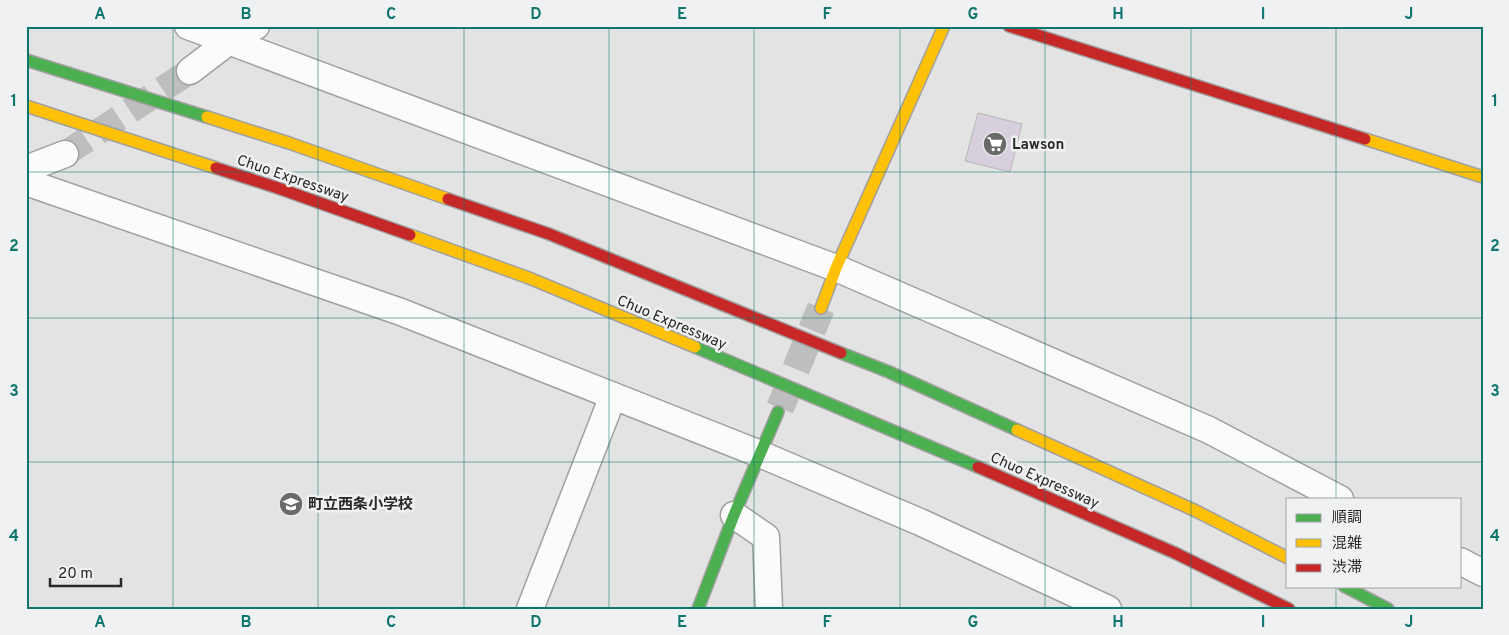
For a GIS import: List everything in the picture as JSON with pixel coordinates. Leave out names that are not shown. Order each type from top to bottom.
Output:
[{"type":"main road","points":[[821,308],[836,268],[944,26]]},
{"type":"main road","points":[[1009,26],[1483,177]]},
{"type":"main road","name":"Chuo Expressway","points":[[26,60],[289,143],[549,234],[898,376],[1196,511],[1286,557]]},
{"type":"main road","name":"Chuo Expressway","points":[[26,106],[276,187],[529,278],[887,428],[1175,553],[1289,609]]},
{"type":"main road","points":[[698,609],[734,515],[778,412]]},
{"type":"main road","points":[[1348,588],[1388,609]]},
{"type":"street","points":[[188,26],[836,268],[1209,430],[1338,498]]},
{"type":"street","points":[[190,71],[228,42],[256,26]]},
{"type":"street","points":[[26,169],[65,154]]},
{"type":"street","points":[[26,182],[401,312],[760,454],[920,522],[1108,609]]},
{"type":"street","points":[[530,609],[613,396]]},
{"type":"street","points":[[734,515],[766,537],[770,609]]},
{"type":"street","points":[[1462,562],[1483,573]]},
{"type":"building","points":[[978,113],[1022,124],[1010,172],[965,161]]},
{"type":"tunnel","points":[[65,154],[190,71]]},
{"type":"tunnel","points":[[780,408],[821,308]]},
{"type":"traffic: fast","points":[[26,60],[207,117]]},
{"type":"traffic: fast","points":[[695,347],[978,467]]},
{"type":"traffic: fast","points":[[841,353],[889,372],[1017,430]]},
{"type":"traffic: fast","points":[[698,609],[734,515],[778,412]]},
{"type":"traffic: fast","points":[[1348,588],[1388,609]]},
{"type":"traffic: slow","points":[[821,308],[836,268],[944,26]]},
{"type":"traffic: slow","points":[[26,106],[216,168]]},
{"type":"traffic: slow","points":[[207,117],[289,143],[448,199]]},
{"type":"traffic: slow","points":[[1365,139],[1483,177]]},
{"type":"traffic: slow","points":[[410,235],[529,278],[695,347]]},
{"type":"traffic: slow","points":[[1017,430],[1196,511],[1286,557]]},
{"type":"traffic: jam","points":[[1009,26],[1365,139]]},
{"type":"traffic: jam","points":[[216,168],[410,235]]},
{"type":"traffic: jam","points":[[448,199],[549,234],[841,353]]},
{"type":"traffic: jam","points":[[978,467],[1175,553],[1289,609]]},
{"type":"place","name":"Lawson","points":[[995,144]]},
{"type":"place","name":"町立西条小学校","points":[[291,504]]}]
